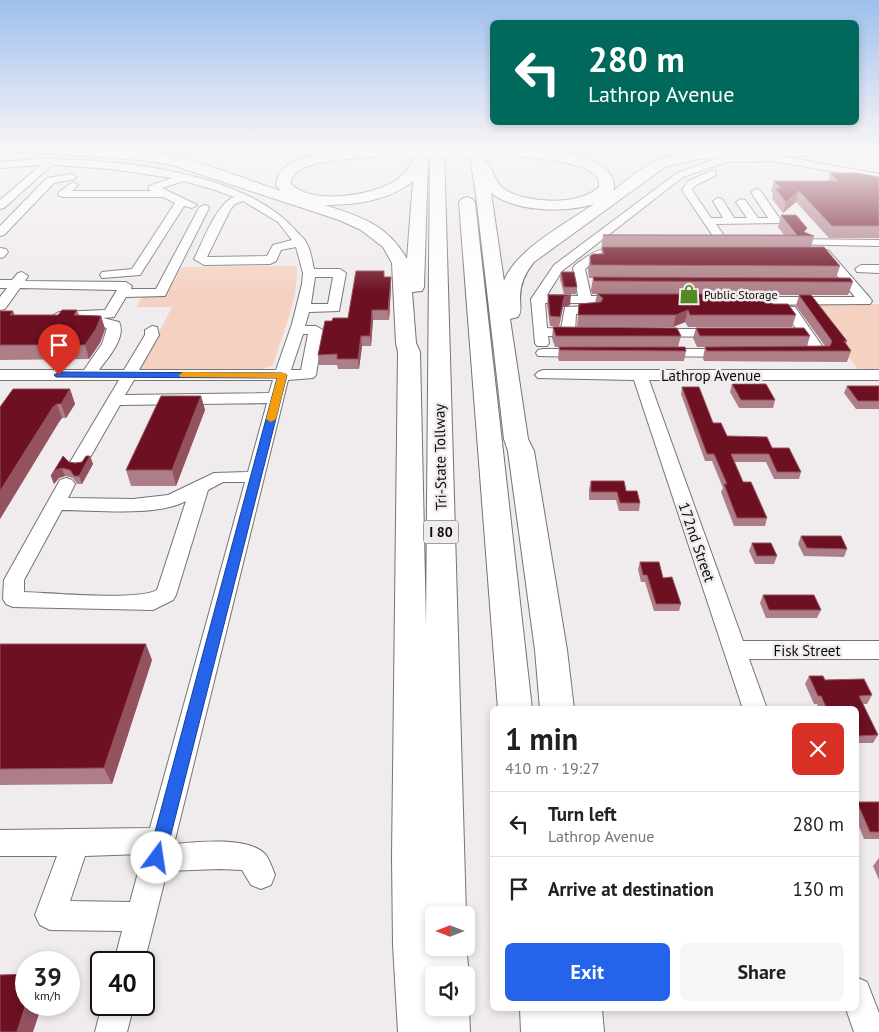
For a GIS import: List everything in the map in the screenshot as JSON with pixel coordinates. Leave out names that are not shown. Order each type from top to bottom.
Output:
[{"type":"highway","points":[[284,197],[345,217],[367,227],[390,244],[400,263],[406,343],[409,352],[412,484],[410,732],[412,846],[418,1000],[422,1032]]},
{"type":"highway","points":[[308,197],[336,200],[365,197]]},
{"type":"highway","points":[[409,352],[414,343],[416,239],[421,197]]},
{"type":"highway","name":"Tri-State Tollway","points":[[427,197],[445,906]]},
{"type":"highway","points":[[475,197],[515,706]]},
{"type":"highway","points":[[484,197],[516,439],[520,451],[551,650],[557,706]]},
{"type":"highway","points":[[510,197],[522,201],[554,205],[583,202],[596,197]]},
{"type":"highway","points":[[520,451],[523,439],[510,297],[514,277],[528,258],[613,197]]},
{"type":"highway","points":[[543,1011],[545,1032]]},
{"type":"highway","points":[[579,1011],[580,1032]]},
{"type":"highway","points":[[446,1016],[446,1032]]},
{"type":"street","points":[[0,206],[10,197]]},
{"type":"street","points":[[0,233],[34,197]]},
{"type":"street","points":[[171,197],[181,202],[212,204],[233,197]]},
{"type":"street","points":[[237,197],[225,209],[200,259],[222,261],[270,260],[273,258],[276,249],[280,246],[300,243]]},
{"type":"street","points":[[132,951],[282,375],[308,289],[309,273],[304,249],[292,230],[276,214],[244,197]]},
{"type":"street","points":[[543,346],[538,299],[545,283],[558,268],[650,197]]},
{"type":"street","points":[[692,197],[708,221],[725,240]]},
{"type":"street","points":[[708,221],[776,221],[760,197]]},
{"type":"street","points":[[718,201],[731,221]]},
{"type":"street","points":[[61,280],[127,275],[136,272],[181,202]]},
{"type":"street","points":[[741,202],[756,221]]},
{"type":"street","points":[[121,293],[160,293],[212,204]]},
{"type":"street","points":[[604,234],[617,238]]},
{"type":"street","points":[[702,240],[725,240]]},
{"type":"street","points":[[774,242],[879,243]]},
{"type":"street","points":[[585,300],[585,276],[596,254],[625,259]]},
{"type":"street","points":[[649,321],[729,311],[865,301],[825,254],[785,254]]},
{"type":"street","points":[[814,264],[838,270]]},
{"type":"street","points":[[861,269],[879,268]]},
{"type":"street","points":[[827,280],[838,270]]},
{"type":"street","points":[[309,273],[356,273]]},
{"type":"street","points":[[303,308],[334,308],[340,273]]},
{"type":"street","points":[[0,275],[20,279],[61,280],[126,286],[109,318]]},
{"type":"street","points":[[0,284],[20,279]]},
{"type":"street","points":[[0,306],[20,279]]},
{"type":"street","points":[[827,280],[851,285]]},
{"type":"street","points":[[538,299],[585,300],[632,305],[570,310],[572,329]]},
{"type":"street","points":[[729,311],[790,310],[809,338],[790,343]]},
{"type":"street","points":[[44,319],[93,320],[109,318]]},
{"type":"street","points":[[70,390],[112,337],[114,325],[109,318]]},
{"type":"street","points":[[543,346],[572,329],[600,321]]},
{"type":"street","points":[[767,321],[797,321]]},
{"type":"street","points":[[78,464],[152,335],[152,330]]},
{"type":"street","points":[[0,375],[308,375],[316,330],[296,330]]},
{"type":"street","points":[[543,346],[591,343]]},
{"type":"street","points":[[640,343],[738,343]]},
{"type":"street","points":[[543,346],[603,353]]},
{"type":"street","name":"Lathrop Avenue","points":[[544,375],[879,375]]},
{"type":"street","name":"172nd Street","points":[[640,375],[754,706]]},
{"type":"street","points":[[114,400],[276,398]]},
{"type":"street","points":[[56,504],[133,505],[172,501],[220,477],[256,477]]},
{"type":"street","points":[[66,484],[14,580],[12,599],[131,604],[153,602],[166,595],[200,487]]},
{"type":"street","name":"Fisk Street","points":[[734,650],[879,650]]},
{"type":"street","points":[[76,842],[50,915],[141,917]]},
{"type":"street","points":[[0,843],[76,842],[247,858],[256,864],[261,874]]},
{"type":"street","points":[[859,1001],[870,1032]]},
{"type":"street","points":[[111,1032],[115,1016]]},
{"type":"shaded area","points":[[297,266],[297,279],[292,304],[273,365],[259,370],[140,370],[172,307],[136,307],[143,295],[167,295],[182,267]]},
{"type":"shaded area","points":[[808,304],[879,304],[879,372],[860,372]]},
{"type":"building","points":[[782,197],[792,197],[786,202]]},
{"type":"building","points":[[805,197],[879,197],[879,226],[832,226]]},
{"type":"building","points":[[781,215],[796,215],[807,228],[804,232],[814,236],[603,235],[797,235]]},
{"type":"building","points":[[602,247],[824,247],[840,266],[591,265],[590,256],[593,254],[604,254]]},
{"type":"building","points":[[356,271],[384,271],[384,277],[391,277],[388,310],[372,310],[370,336],[361,336],[358,359],[337,359],[337,354],[318,355],[325,321],[332,321],[333,318],[348,318]]},
{"type":"building","points":[[561,272],[574,272],[577,287],[564,287]]},
{"type":"building","points":[[593,277],[850,278],[853,282],[594,281]]},
{"type":"building","points":[[597,294],[771,294],[765,297],[765,300],[773,304],[788,304],[796,315],[690,315],[688,310],[676,315],[578,315],[579,304],[601,302],[603,298]]},
{"type":"building","points":[[548,295],[571,295],[564,297],[560,317],[550,316]]},
{"type":"building","points":[[799,295],[811,295],[847,341],[844,341],[851,351],[707,351],[705,347],[830,346],[832,341]]},
{"type":"building","points":[[62,310],[77,310],[74,315],[101,316],[96,329],[85,345],[0,345],[0,311],[13,311],[10,315],[58,315]]},
{"type":"building","points":[[553,327],[677,328],[681,336],[556,336]]},
{"type":"building","points":[[696,328],[804,328],[810,336],[700,336]]},
{"type":"building","points":[[559,347],[685,347],[686,351],[560,350]]},
{"type":"building","points":[[732,384],[766,384],[775,400],[741,400]]},
{"type":"building","points":[[847,386],[879,386],[879,401],[858,401]]},
{"type":"building","points":[[682,387],[699,387],[713,423],[721,423],[727,436],[767,437],[772,448],[789,448],[801,472],[777,472],[769,454],[731,454],[743,482],[751,482],[767,518],[737,518],[724,484],[727,484],[714,454],[707,454]]},
{"type":"building","points":[[13,389],[70,389],[61,404],[53,407],[0,491],[0,407]]},
{"type":"building","points":[[161,396],[201,396],[172,470],[126,470]]},
{"type":"building","points":[[63,456],[69,462],[75,463],[82,462],[86,456],[90,456],[79,476],[74,476],[70,470],[62,468],[56,470],[51,476]]},
{"type":"building","points":[[591,481],[624,481],[626,491],[637,491],[640,503],[620,503],[617,492],[591,492]]},
{"type":"building","points":[[801,536],[841,536],[847,549],[807,548]]},
{"type":"building","points":[[752,543],[771,543],[777,556],[757,556]]},
{"type":"building","points":[[640,562],[659,562],[663,578],[672,577],[681,604],[656,604],[647,575],[643,575]]},
{"type":"building","points":[[763,595],[814,595],[821,610],[769,610]]},
{"type":"building","points":[[0,644],[146,644],[104,768],[0,769]]},
{"type":"building","points":[[809,676],[823,676],[825,680],[864,679],[872,695],[859,696],[878,735],[859,736],[859,706],[826,706],[821,696],[818,696]]},
{"type":"building","points":[[859,802],[879,802],[879,832],[870,832],[859,807]]},
{"type":"building","points":[[15,974],[15,1016],[22,1016],[17,1032],[0,1032],[0,975]]},
{"type":"slow traffic","points":[[183,375],[282,375],[271,419]]},
{"type":"place","name":"Public Storage","points":[[689,294]]},
{"type":"route","points":[[59,375],[282,375],[157,858]]}]
